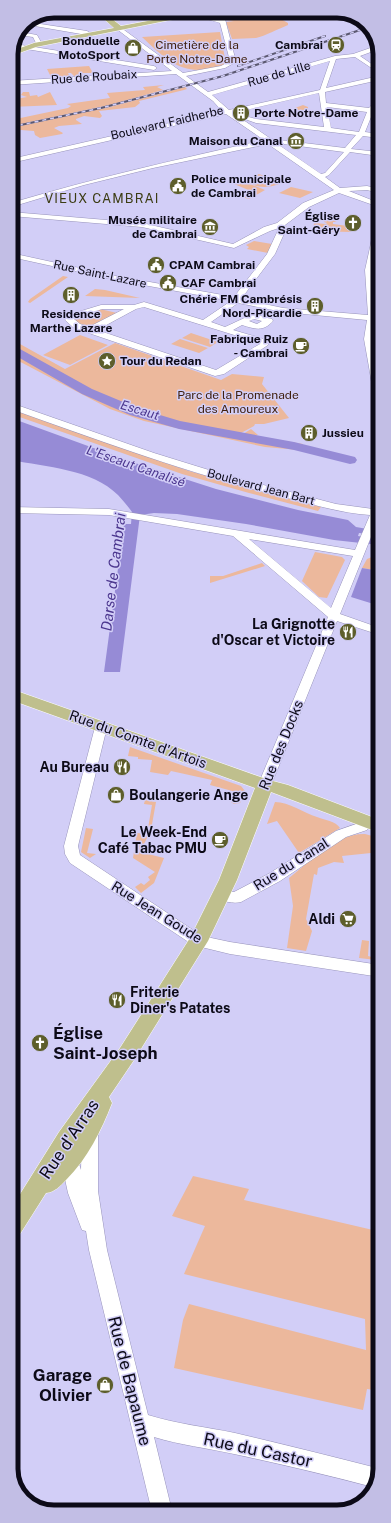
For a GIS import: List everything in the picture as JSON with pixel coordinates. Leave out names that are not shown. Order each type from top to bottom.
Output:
[{"type":"main road","points":[[107,18],[121,29]]},
{"type":"main road","points":[[19,47],[121,29],[172,18]]},
{"type":"main road","points":[[19,46],[36,39],[121,29]]},
{"type":"main road","name":"Rue du Comte d'Artois","points":[[18,697],[265,785]]},
{"type":"main road","points":[[265,785],[282,789],[373,824]]},
{"type":"main road","points":[[265,785],[278,796],[373,831]]},
{"type":"main road","name":"Rue des Docks","points":[[198,941],[221,895],[265,785]]},
{"type":"main road","name":"Rue d'Arras","points":[[62,1161],[67,1139],[109,1081],[198,941]]},
{"type":"main road","name":"Rue d'Arras","points":[[18,1217],[30,1198],[90,1130],[109,1081]]},
{"type":"street","points":[[211,18],[223,22]]},
{"type":"street","points":[[222,18],[223,22]]},
{"type":"street","name":"Rue de Roubaix","points":[[18,82],[159,71],[177,72],[223,67],[232,63],[233,61],[223,22]]},
{"type":"street","points":[[34,24],[87,33]]},
{"type":"street","points":[[23,35],[36,39],[54,27]]},
{"type":"street","points":[[121,29],[217,102],[252,114]]},
{"type":"street","points":[[19,47],[159,71]]},
{"type":"street","name":"Rue de Lille","points":[[205,92],[224,90],[334,58],[355,55],[372,50]]},
{"type":"street","points":[[366,52],[373,53]]},
{"type":"street","points":[[355,55],[373,67]]},
{"type":"street","points":[[320,147],[329,134],[324,105],[324,87],[334,58]]},
{"type":"street","name":"Boulevard Faidherbe","points":[[18,160],[324,87],[373,77]]},
{"type":"street","name":"Boulevard Faidherbe","points":[[18,157],[192,120],[234,109],[255,106],[324,87],[373,77]]},
{"type":"street","points":[[324,105],[371,110]]},
{"type":"street","points":[[246,121],[255,111],[255,106]]},
{"type":"street","points":[[320,177],[327,174],[361,134],[373,108]]},
{"type":"street","points":[[234,109],[235,116],[246,121],[273,144],[339,190],[373,199]]},
{"type":"street","points":[[246,121],[329,134],[373,135]]},
{"type":"street","points":[[18,203],[166,162],[273,144],[284,143],[373,153]]},
{"type":"street","points":[[328,195],[355,194],[373,186]]},
{"type":"street","points":[[367,188],[373,190]]},
{"type":"street","points":[[18,215],[142,225],[234,246],[267,229],[280,225],[306,205],[339,190]]},
{"type":"street","points":[[355,194],[373,202]]},
{"type":"street","points":[[204,323],[233,304],[271,254],[283,227],[280,225]]},
{"type":"street","points":[[373,256],[370,267],[373,298]]},
{"type":"street","name":"Rue Saint-Lazare","points":[[18,257],[116,278],[292,312],[373,319]]},
{"type":"street","points":[[90,330],[135,307],[144,304],[264,342],[264,345],[221,372],[215,373],[77,326],[69,320],[71,317],[101,307],[135,307]]},
{"type":"street","points":[[226,330],[242,322]]},
{"type":"street","points":[[373,325],[368,339],[373,354]]},
{"type":"street","name":"Boulevard Jean Bart","points":[[18,408],[209,474],[262,489],[359,511],[373,512]]},
{"type":"street","points":[[18,510],[109,512],[236,534],[360,550]]},
{"type":"street","name":"Rue des Docks","points":[[265,785],[360,550],[373,523]]},
{"type":"street","points":[[236,534],[334,616],[373,630]]},
{"type":"street","name":"Rue Jean Goude","points":[[101,727],[71,846],[73,856],[78,861],[198,941],[230,948],[373,970]]},
{"type":"street","name":"Rue du Canal","points":[[221,895],[236,898],[275,877],[341,834],[362,827]]},
{"type":"street","name":"Rue de Bapaume","points":[[90,1130],[89,1191],[98,1250],[160,1505]]},
{"type":"street","points":[[62,1161],[89,1179]]},
{"type":"street","name":"Rue de Bapaume","points":[[62,1161],[77,1193],[98,1250]]},
{"type":"street","name":"Rue du Castor","points":[[140,1422],[170,1432],[232,1443],[300,1458],[372,1477]]},
{"type":"green space","points":[[225,18],[279,18],[288,23],[288,25],[257,38],[232,39],[226,22],[234,21],[226,20]]},
{"type":"green space","name":"Cimetière de la Porte Notre-Dame","points":[[220,32],[226,64],[200,70],[180,66],[171,61],[161,55],[142,37]]},
{"type":"green space","points":[[89,66],[93,73],[82,73],[84,76],[75,77],[71,73],[68,73],[70,77],[52,79],[47,69]]},
{"type":"green space","points":[[164,85],[157,87],[163,90],[109,105],[18,124],[18,119],[68,108],[71,106],[67,104],[110,98],[107,93],[145,90],[143,87]]},
{"type":"green space","points":[[185,87],[187,89],[139,101],[140,103],[135,107],[99,111],[102,116],[100,118],[84,116],[76,119],[82,124],[59,126],[54,128],[63,133],[62,134],[40,138],[35,135],[34,131],[18,131],[18,127],[110,107]]},
{"type":"green space","points":[[23,92],[29,92],[30,96],[37,95],[38,97],[50,92],[57,105],[18,107],[18,99],[27,97],[21,95]]},
{"type":"green space","points":[[303,105],[308,107],[308,116],[310,117],[289,117],[283,115],[300,111],[295,108]]},
{"type":"green space","points":[[259,174],[282,183],[275,186],[263,187],[256,186],[246,181],[245,182],[265,190],[249,199],[242,197],[251,191],[234,184]]},
{"type":"green space","points":[[291,187],[313,192],[300,198],[279,193]]},
{"type":"green space","points":[[310,214],[334,214],[337,219],[336,222],[333,222],[333,224],[348,226],[351,232],[313,231],[314,223],[327,223],[324,221],[306,219],[306,216],[310,216]]},
{"type":"green space","points":[[254,241],[272,244],[268,253],[247,249],[249,247],[246,245]]},
{"type":"green space","points":[[63,276],[68,277],[30,303],[28,302],[30,299]]},
{"type":"green space","points":[[95,289],[105,290],[140,298],[85,296]]},
{"type":"green space","points":[[100,309],[117,313],[88,328],[71,319]]},
{"type":"green space","points":[[191,333],[218,342],[210,347],[182,338]]},
{"type":"green space","points":[[80,335],[108,345],[70,365],[43,355]]},
{"type":"green space","points":[[180,339],[208,348],[199,353],[171,344]]},
{"type":"green space","name":"Parc de la Promenade des Amoureux","points":[[18,343],[65,369],[115,343],[221,380],[232,374],[264,377],[262,384],[289,418],[264,424],[255,424],[241,433],[243,434],[251,429],[258,435],[254,436],[303,444],[299,450],[265,447],[144,421],[110,409],[18,361]]},
{"type":"green space","points":[[18,411],[189,471],[321,507],[318,511],[182,474],[18,416]]},
{"type":"green space","points":[[315,552],[342,557],[345,560],[327,598],[319,597],[302,581]]},
{"type":"green space","points":[[373,557],[373,570],[362,568],[367,559]]},
{"type":"green space","points":[[262,563],[265,566],[210,583],[210,576],[223,576]]},
{"type":"green space","points":[[130,747],[241,786],[245,791],[240,803],[234,804],[231,802],[236,792],[210,785],[212,780],[171,771],[168,775],[150,772],[152,760],[138,759],[138,757],[128,756]]},
{"type":"green space","points":[[145,800],[156,802],[151,830],[140,852],[164,858],[154,883],[141,893],[135,887],[141,883],[144,885],[150,880],[148,877],[155,872],[133,858],[137,833],[147,834],[152,805],[144,804]]},
{"type":"green space","points":[[275,802],[286,804],[333,822],[340,828],[299,853],[277,821],[267,824]]},
{"type":"green space","points":[[86,828],[93,829],[87,853],[96,854],[90,858],[81,852]]},
{"type":"green space","points":[[365,834],[373,836],[373,851],[371,853],[342,856],[344,863],[334,862],[318,868],[317,875],[314,874],[306,919],[312,931],[306,951],[287,948],[293,906],[289,878],[324,849],[344,838]]},
{"type":"green space","points":[[362,940],[369,941],[368,956],[373,957],[373,960],[359,958]]},
{"type":"green space","points":[[193,1176],[249,1189],[244,1200],[373,1230],[373,1390],[367,1389],[363,1410],[174,1368],[183,1320],[189,1304],[366,1350],[365,1319],[184,1274],[205,1226],[172,1216]]},
{"type":"water","name":"L'Escaut Canalisé","points":[[18,421],[132,462],[216,489],[298,510],[348,520],[356,527],[373,530],[373,534],[359,533],[358,536],[373,539],[373,544],[334,540],[246,524],[177,514],[154,513],[140,515],[120,672],[104,672],[124,524],[131,524],[132,512],[118,495],[107,486],[82,474],[18,461]]},
{"type":"water","points":[[362,568],[373,570],[373,604],[351,597]]},
{"type":"waterway","name":"Escaut","points":[[18,352],[87,392],[135,412],[179,424],[294,446],[350,460]]},
{"type":"railway","points":[[18,126],[101,108],[223,76],[363,29]]},
{"type":"railway","points":[[238,66],[325,36]]},
{"type":"place","name":"Cambrai","points":[[336,45]]},
{"type":"place","name":"Bonduelle MotoSport","points":[[133,48]]},
{"type":"place","name":"Porte Notre-Dame","points":[[241,113]]},
{"type":"place","name":"Maison du Canal","points":[[296,141]]},
{"type":"place","name":"Police municipale de Cambrai","points":[[178,186]]},
{"type":"place","name":"Église Saint-Géry","points":[[353,223]]},
{"type":"place","name":"Musée militaire de Cambrai","points":[[210,227]]},
{"type":"place","name":"CPAM Cambrai","points":[[156,265]]},
{"type":"place","name":"CAF Cambrai","points":[[168,283]]},
{"type":"place","name":"Residence Marthe Lazare","points":[[71,295]]},
{"type":"place","name":"Chérie FM Cambrésis Nord-Picardie","points":[[315,306]]},
{"type":"place","name":"Fabrique Ruiz - Cambrai","points":[[301,346]]},
{"type":"place","name":"Tour du Redan","points":[[107,361]]},
{"type":"place","name":"Jussieu","points":[[309,433]]},
{"type":"place","name":"La Grignotte d'Oscar et Victoire","points":[[348,632]]},
{"type":"place","name":"Au Bureau","points":[[122,767]]},
{"type":"place","name":"Boulangerie Ange","points":[[116,795]]},
{"type":"place","name":"Le Week-End Café Tabac PMU","points":[[220,840]]},
{"type":"place","name":"Aldi","points":[[348,919]]},
{"type":"place","name":"Friterie Diner's Patates","points":[[117,1000]]},
{"type":"place","name":"Église Saint-Joseph","points":[[40,1043]]},
{"type":"place","name":"Garage Olivier","points":[[105,1385]]},
{"type":"district","name":"VIEUX CAMBRAI","points":[[102,198]]},
{"type":"water label","name":"Darse de Cambrai","points":[[113,572]]}]
